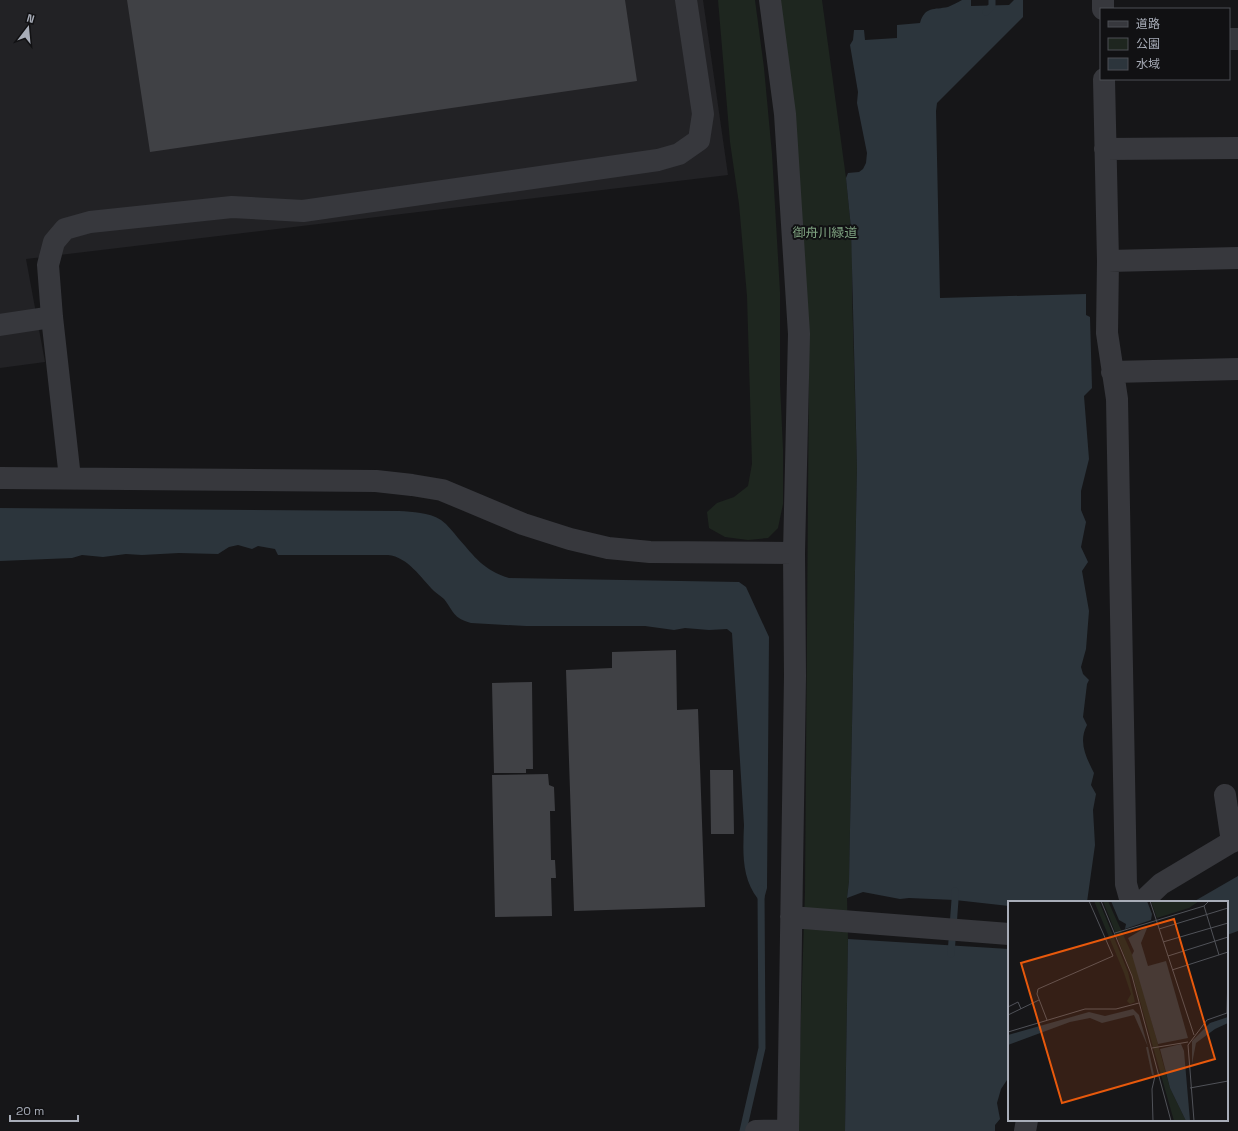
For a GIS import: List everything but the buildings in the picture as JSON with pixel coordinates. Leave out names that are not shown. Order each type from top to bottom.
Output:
[{"type":"street","points":[[70,478],[52,317],[48,265],[54,242],[65,229],[90,222],[232,207],[303,210],[658,160],[679,154],[699,140],[703,114],[686,0]]},
{"type":"street","points":[[756,1131],[788,1130],[795,676],[794,553],[799,334],[785,114],[770,0]]},
{"type":"street","points":[[1104,80],[1108,261],[1107,333],[1117,399],[1126,884],[1131,901]]},
{"type":"street","points":[[1105,149],[1238,148]]},
{"type":"street","points":[[1108,261],[1238,258]]},
{"type":"street","points":[[0,325],[52,317]]},
{"type":"street","points":[[1112,372],[1238,369]]},
{"type":"street","points":[[0,478],[376,481],[442,490],[523,524],[570,539],[608,548],[650,552],[794,553]]},
{"type":"street","points":[[1143,901],[1161,884],[1235,840],[1225,795]]},
{"type":"street","points":[[791,917],[1008,934]]},
{"type":"street","points":[[1025,1131],[1027,1121]]},
{"type":"shaded area","points":[[0,0],[703,0],[728,175],[26,259],[45,362],[0,368]]},
{"type":"green space","points":[[718,0],[755,0],[764,68],[772,154],[780,292],[780,384],[783,449],[783,504],[778,528],[768,538],[748,540],[725,537],[709,528],[707,512],[717,503],[734,497],[748,486],[752,464],[747,296],[739,204],[730,142]]},
{"type":"green space","name":"御舟川緑道","points":[[780,0],[822,0],[846,178],[851,228],[857,468],[849,881],[847,898],[848,939],[845,1131],[798,1131],[805,891],[809,366]]},
{"type":"water","points":[[962,0],[971,0],[971,6],[1009,5],[1014,0],[1023,0],[1023,17],[937,103],[940,298],[1086,294],[1086,315],[1090,317],[1092,388],[1084,396],[1089,459],[1081,491],[1081,510],[1086,522],[1081,547],[1088,562],[1082,571],[1089,611],[1086,649],[1081,667],[1083,674],[1089,680],[1087,684],[1083,717],[1087,725],[1084,731],[1083,743],[1086,755],[1094,773],[1091,785],[1096,794],[1093,810],[1095,845],[1087,901],[1008,901],[1008,906],[955,900],[900,899],[863,892],[847,898],[849,881],[857,468],[851,228],[846,178],[848,173],[859,172],[863,169],[866,163],[867,153],[857,103],[858,92],[850,45],[853,40],[854,30],[864,30],[865,40],[897,38],[897,25],[920,23],[927,11],[948,7]]},
{"type":"water","points":[[0,508],[415,512],[431,515],[441,520],[480,562],[492,571],[509,578],[739,582],[746,587],[769,637],[767,888],[764,899],[758,899],[752,891],[748,882],[744,864],[744,825],[732,633],[727,629],[709,630],[685,628],[674,630],[645,626],[526,626],[471,623],[457,617],[444,599],[434,591],[408,564],[388,555],[278,555],[275,549],[258,546],[252,549],[238,545],[229,547],[218,554],[126,554],[103,557],[82,555],[72,558],[0,561]]},
{"type":"water","points":[[1238,876],[1238,931],[1228,935],[1228,901],[1195,901]]},
{"type":"water","points":[[848,939],[1008,949],[1008,1078],[1001,1089],[997,1103],[1000,1119],[995,1125],[995,1131],[845,1131]]},
{"type":"waterway","points":[[986,12],[992,6],[992,0]]},
{"type":"waterway","points":[[743,1131],[762,1048],[761,889]]},
{"type":"waterway","points":[[951,954],[955,891]]}]
